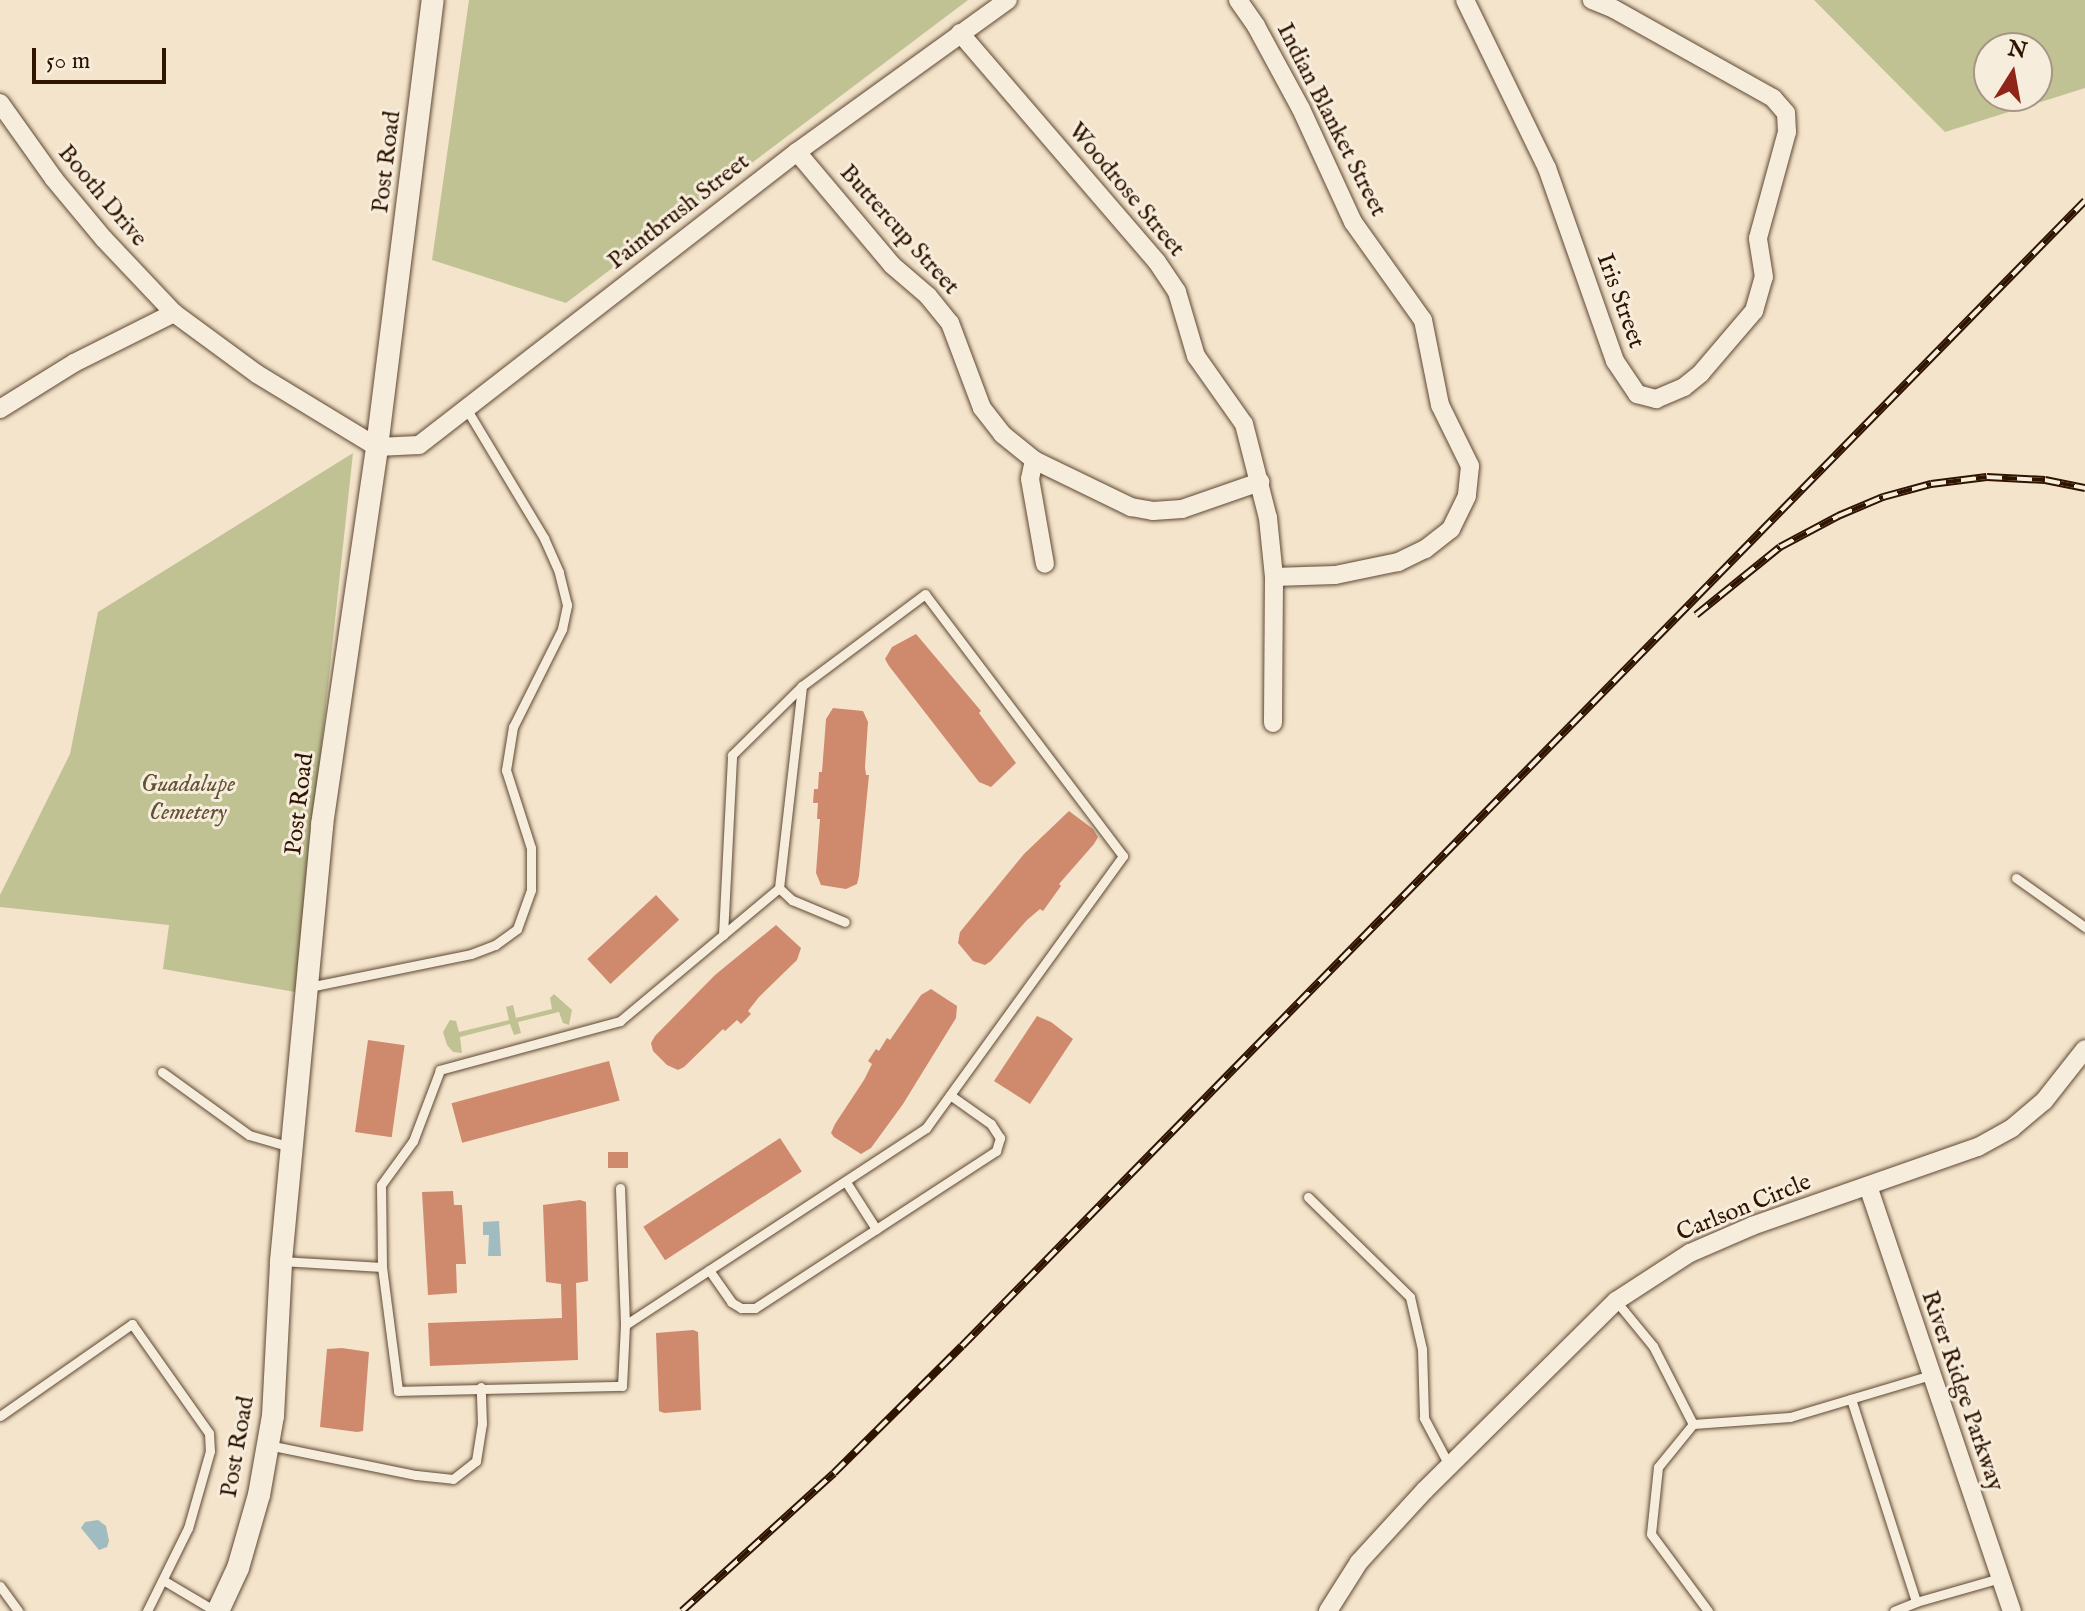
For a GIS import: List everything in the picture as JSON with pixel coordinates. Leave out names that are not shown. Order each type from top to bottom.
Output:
[{"type":"street","name":"Post Road","points":[[217,1611],[238,1568],[259,1495],[268,1445],[281,1261],[322,825],[377,447],[433,0]]},
{"type":"street","name":"Paintbrush Street","points":[[377,447],[419,445],[797,152],[1008,0]]},
{"type":"street","name":"Indian Blanket Street","points":[[1238,0],[1256,26],[1301,109],[1353,222],[1423,320],[1440,405],[1470,466],[1467,496],[1451,529],[1425,549],[1398,562],[1335,575],[1274,577]]},
{"type":"street","name":"Iris Street","points":[[1465,0],[1547,168],[1606,343],[1637,394],[1656,399],[1684,387],[1701,373],[1754,311],[1764,277],[1758,238],[1787,132],[1786,113],[1773,98],[1614,9],[1592,0]]},
{"type":"street","name":"Woodrose Street","points":[[960,33],[1128,227],[1177,292],[1196,356],[1244,424],[1260,482],[1274,577],[1273,723]]},
{"type":"street","name":"Booth Drive","points":[[0,103],[54,179],[174,313],[257,374],[377,447]]},
{"type":"street","name":"Buttercup Street","points":[[797,152],[892,265],[928,296],[950,323],[982,408],[1002,434],[1034,460],[1131,507],[1153,511],[1182,509],[1260,482]]},
{"type":"street","points":[[0,409],[74,363],[174,313]]},
{"type":"street","points":[[1034,460],[1030,479],[1045,564]]},
{"type":"street","name":"Carlson Circle","points":[[1328,1611],[1359,1562],[1449,1465],[1616,1301],[1690,1253],[1752,1226],[1978,1147],[2012,1128],[2044,1101],[2085,1049]]},
{"type":"street","name":"River Ridge Parkway","points":[[1868,1186],[2012,1611]]},
{"type":"lane","points":[[306,987],[471,954],[495,945],[517,929],[531,890],[531,848],[506,770],[513,727],[562,629],[567,605],[559,572],[544,538],[466,408]]},
{"type":"lane","points":[[625,1325],[926,1128],[1123,856],[925,594],[802,686],[732,755],[723,935]]},
{"type":"lane","points":[[620,1188],[625,1325],[622,1386],[398,1391],[382,1267],[381,1185],[413,1141],[440,1070],[620,1021],[779,888],[802,686]]},
{"type":"lane","points":[[2016,878],[2085,927]]},
{"type":"lane","points":[[779,888],[792,900],[845,922]]},
{"type":"lane","points":[[162,1072],[249,1135],[291,1147]]},
{"type":"lane","points":[[709,1270],[731,1302],[741,1308],[755,1308],[996,1151],[1000,1138],[991,1124],[950,1095]]},
{"type":"lane","points":[[846,1182],[876,1229]]},
{"type":"lane","points":[[1308,1197],[1410,1297],[1422,1349],[1424,1418],[1449,1465]]},
{"type":"lane","points":[[281,1261],[382,1267]]},
{"type":"lane","points":[[1616,1301],[1653,1346],[1693,1424]]},
{"type":"lane","points":[[0,1416],[132,1324],[209,1433],[210,1451],[188,1528],[147,1611]]},
{"type":"lane","points":[[1708,1611],[1651,1534],[1658,1467],[1693,1424],[1790,1417],[1931,1375]]},
{"type":"lane","points":[[268,1445],[416,1475],[453,1479],[476,1461],[482,1424],[481,1387]]},
{"type":"lane","points":[[1851,1399],[1916,1602]]},
{"type":"lane","points":[[1894,1611],[2000,1578]]},
{"type":"lane","points":[[163,1580],[217,1611]]},
{"type":"lane","points":[[0,1586],[18,1611]]},
{"type":"green space","points":[[469,0],[968,0],[566,303],[432,260]]},
{"type":"green space","points":[[1814,0],[2085,0],[2085,88],[2053,98],[2053,32],[1973,32],[1973,112],[2009,112],[1945,132]]},
{"type":"green space","name":"Guadalupe Cemetery","points":[[353,453],[295,992],[163,969],[169,925],[0,907],[0,895],[70,754],[98,612]]},
{"type":"green space","points":[[554,994],[572,1010],[569,1025],[563,1023],[559,1012],[518,1022],[521,1033],[514,1035],[510,1024],[460,1037],[462,1053],[453,1052],[447,1045],[443,1032],[450,1020],[456,1021],[459,1032],[509,1020],[506,1007],[513,1005],[516,1018],[552,1009],[550,998]]},
{"type":"water","points":[[499,1221],[501,1256],[488,1256],[489,1235],[483,1235],[483,1222]]},
{"type":"water","points":[[98,1520],[106,1526],[109,1541],[107,1547],[99,1550],[81,1528],[85,1522]]},
{"type":"building","points":[[916,634],[981,711],[979,713],[1016,763],[991,787],[979,782],[885,659],[892,647]]},
{"type":"building","points":[[833,708],[863,711],[868,722],[865,767],[866,775],[869,775],[859,876],[857,884],[846,889],[821,885],[816,873],[820,819],[817,819],[818,803],[813,803],[814,789],[818,789],[819,772],[822,772],[826,719]]},
{"type":"building","points":[[1069,811],[1093,829],[1098,837],[1094,844],[1059,884],[1061,886],[1043,911],[1040,909],[1027,920],[991,961],[985,965],[973,961],[958,943],[960,932],[1024,854]]},
{"type":"building","points":[[656,895],[679,920],[610,984],[587,959]]},
{"type":"building","points":[[776,925],[801,948],[797,960],[759,997],[748,1011],[751,1014],[741,1024],[737,1020],[725,1031],[723,1029],[684,1067],[678,1070],[667,1065],[653,1051],[651,1043],[655,1036],[715,975]]},
{"type":"building","points":[[931,989],[957,1006],[956,1018],[903,1104],[871,1148],[861,1154],[831,1133],[864,1080],[872,1064],[868,1061],[876,1049],[879,1051],[887,1038],[890,1040],[921,995]]},
{"type":"building","points":[[1037,1016],[1051,1022],[1073,1039],[1030,1104],[994,1081]]},
{"type":"building","points":[[368,1040],[405,1045],[392,1137],[355,1132]]},
{"type":"building","points":[[609,1061],[620,1101],[462,1143],[452,1103]]},
{"type":"building","points":[[780,1138],[802,1172],[665,1260],[643,1227]]},
{"type":"building","points":[[608,1152],[628,1152],[628,1168],[608,1168]]},
{"type":"building","points":[[453,1191],[454,1205],[462,1205],[466,1264],[456,1264],[457,1293],[428,1295],[422,1192]]},
{"type":"building","points":[[580,1200],[586,1202],[588,1281],[576,1283],[578,1360],[430,1366],[428,1323],[562,1318],[561,1284],[546,1282],[543,1205]]},
{"type":"building","points":[[698,1332],[701,1410],[664,1413],[659,1411],[656,1333]]},
{"type":"building","points":[[327,1349],[369,1352],[363,1431],[320,1427]]},
{"type":"railway","points":[[682,1611],[834,1473],[962,1346],[2085,201]]},
{"type":"railway","points":[[1696,615],[1780,547],[1838,516],[1883,497],[1931,484],[1987,477],[2045,480],[2085,488]]}]
